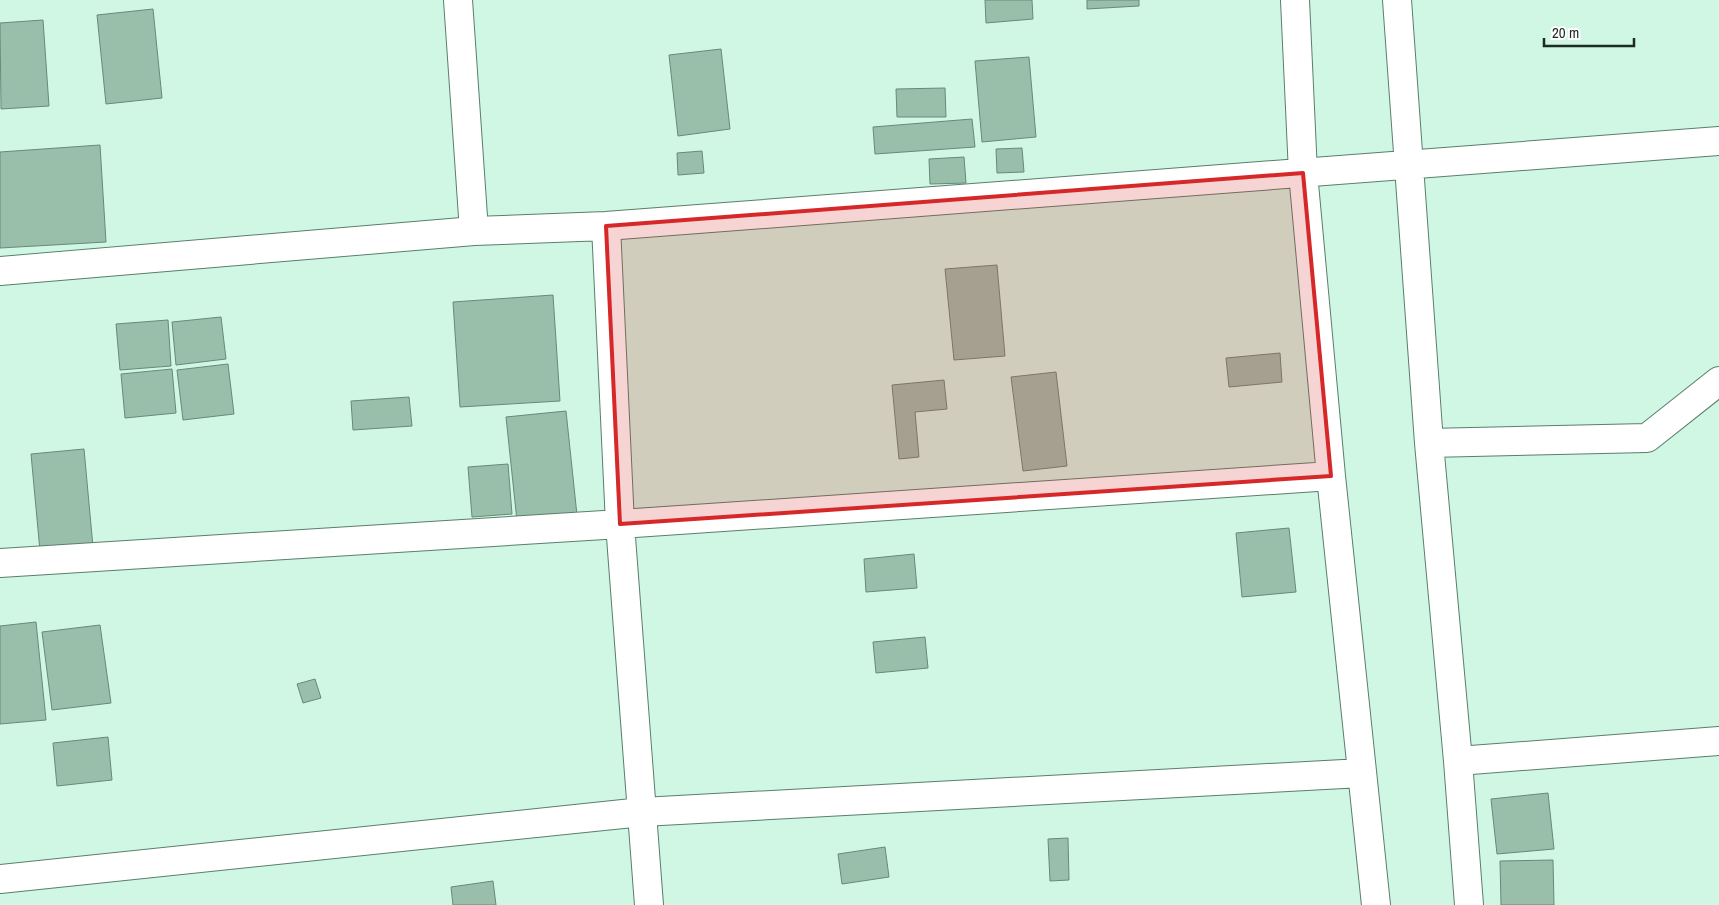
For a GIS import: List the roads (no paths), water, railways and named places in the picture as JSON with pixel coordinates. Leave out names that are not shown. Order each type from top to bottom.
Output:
[{"type":"street","points":[[458,0],[474,231]]},
{"type":"street","points":[[1295,0],[1304,173],[1332,476],[1376,905]]},
{"type":"street","points":[[1397,0],[1429,443],[1470,905]]},
{"type":"street","points":[[0,271],[474,231],[606,226],[1719,141]]},
{"type":"street","points":[[606,226],[620,524],[649,905]]},
{"type":"street","points":[[1429,443],[1647,438],[1719,381]]},
{"type":"street","points":[[0,562],[620,524],[1332,476]]},
{"type":"street","points":[[1458,761],[1719,741]]},
{"type":"street","points":[[0,879],[642,812],[1362,773]]}]
